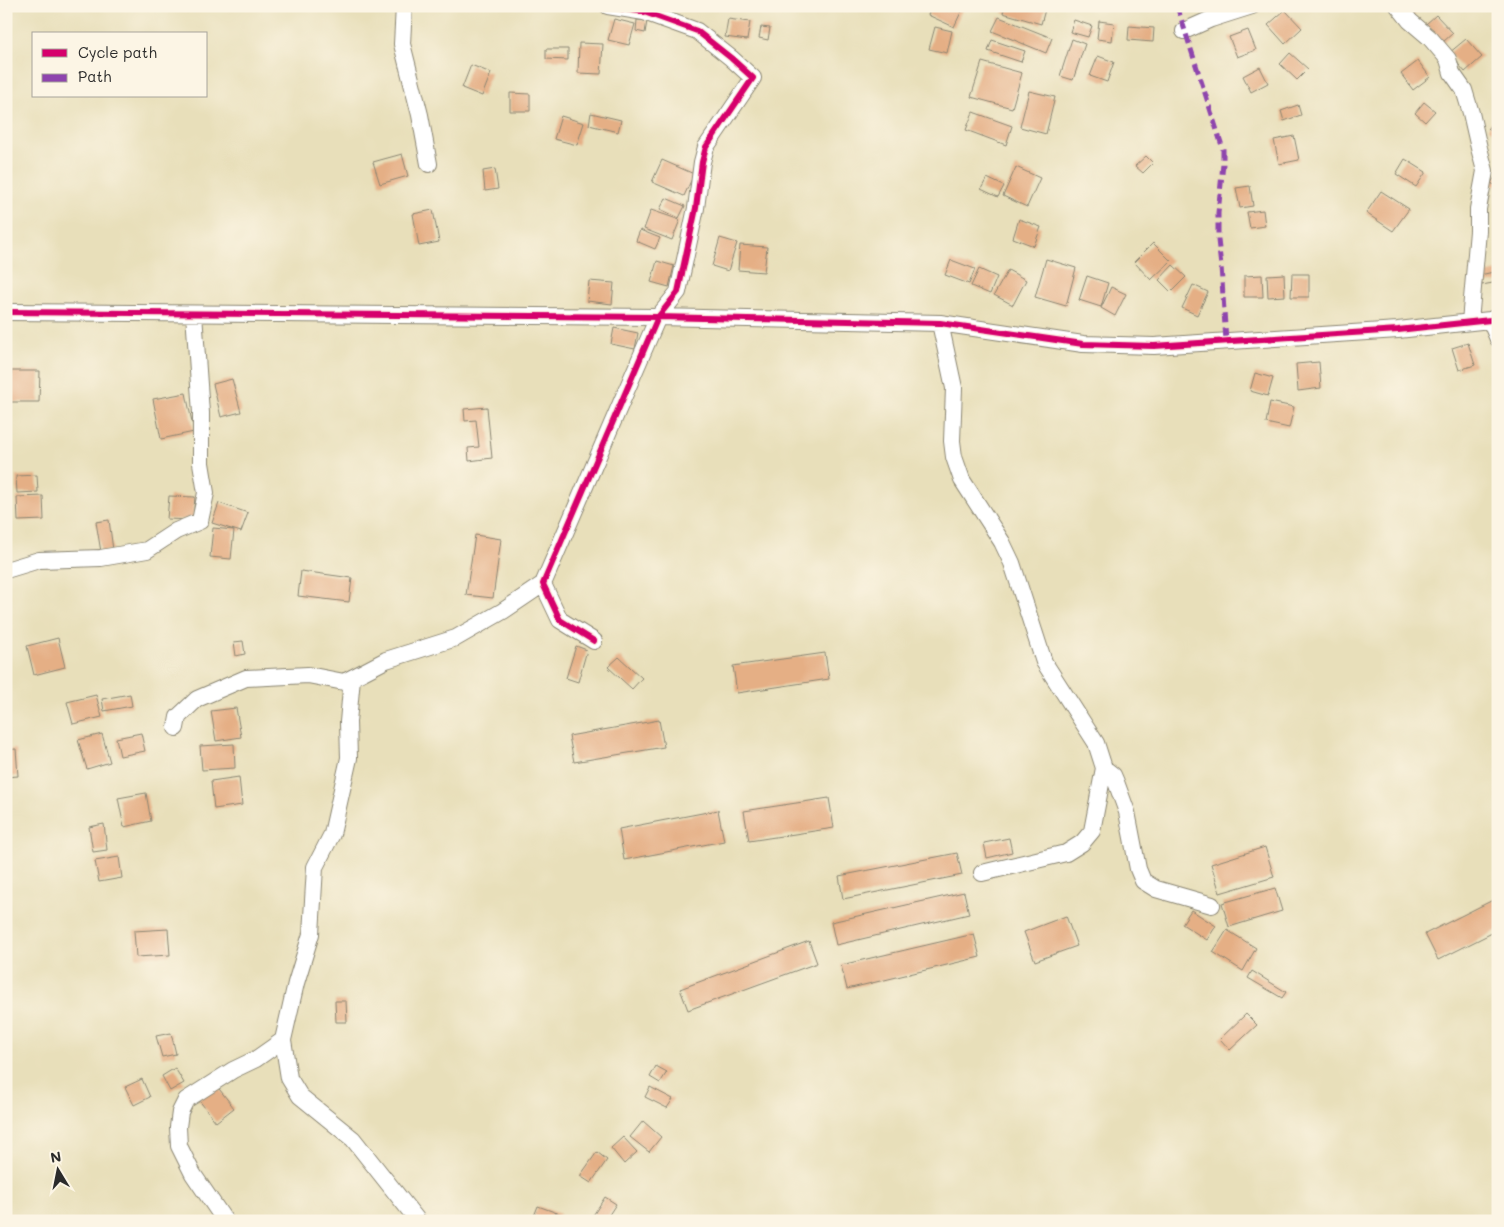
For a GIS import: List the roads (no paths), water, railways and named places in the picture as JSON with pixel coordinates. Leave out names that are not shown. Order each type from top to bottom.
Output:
[{"type":"street","points":[[404,6],[402,44],[420,115],[429,164]]},
{"type":"street","points":[[176,728],[178,717],[196,700],[246,678],[308,675],[344,682],[386,660],[456,638],[503,612],[543,584],[658,318],[678,292],[696,208],[702,162],[706,147],[753,78],[698,31],[644,12],[608,6]]},
{"type":"street","points":[[1184,32],[1211,19],[1252,6]]},
{"type":"street","points":[[1398,6],[1410,21],[1430,38],[1448,59],[1452,73],[1464,90],[1480,148],[1485,171],[1478,209],[1478,231],[1470,322]]},
{"type":"street","points":[[6,312],[658,318],[940,323],[1083,344],[1154,346],[1398,330],[1494,318],[1498,339]]},
{"type":"street","points":[[6,570],[38,560],[101,558],[147,550],[176,531],[200,521],[206,493],[201,463],[194,314]]},
{"type":"street","points":[[940,323],[954,388],[952,441],[954,457],[962,480],[1002,542],[1012,563],[1044,662],[1096,743],[1104,768],[1092,831],[1082,844],[1066,853],[982,873]]},
{"type":"street","points":[[543,584],[560,620],[594,641]]},
{"type":"street","points":[[352,678],[348,722],[349,758],[332,834],[315,867],[311,934],[296,983],[283,1040],[289,1078],[300,1096],[353,1139],[418,1221]]},
{"type":"street","points":[[1104,768],[1113,775],[1119,789],[1138,869],[1143,881],[1156,889],[1212,905]]},
{"type":"street","points":[[224,1221],[193,1174],[179,1146],[178,1127],[180,1112],[186,1100],[233,1070],[256,1059],[283,1040]]}]
